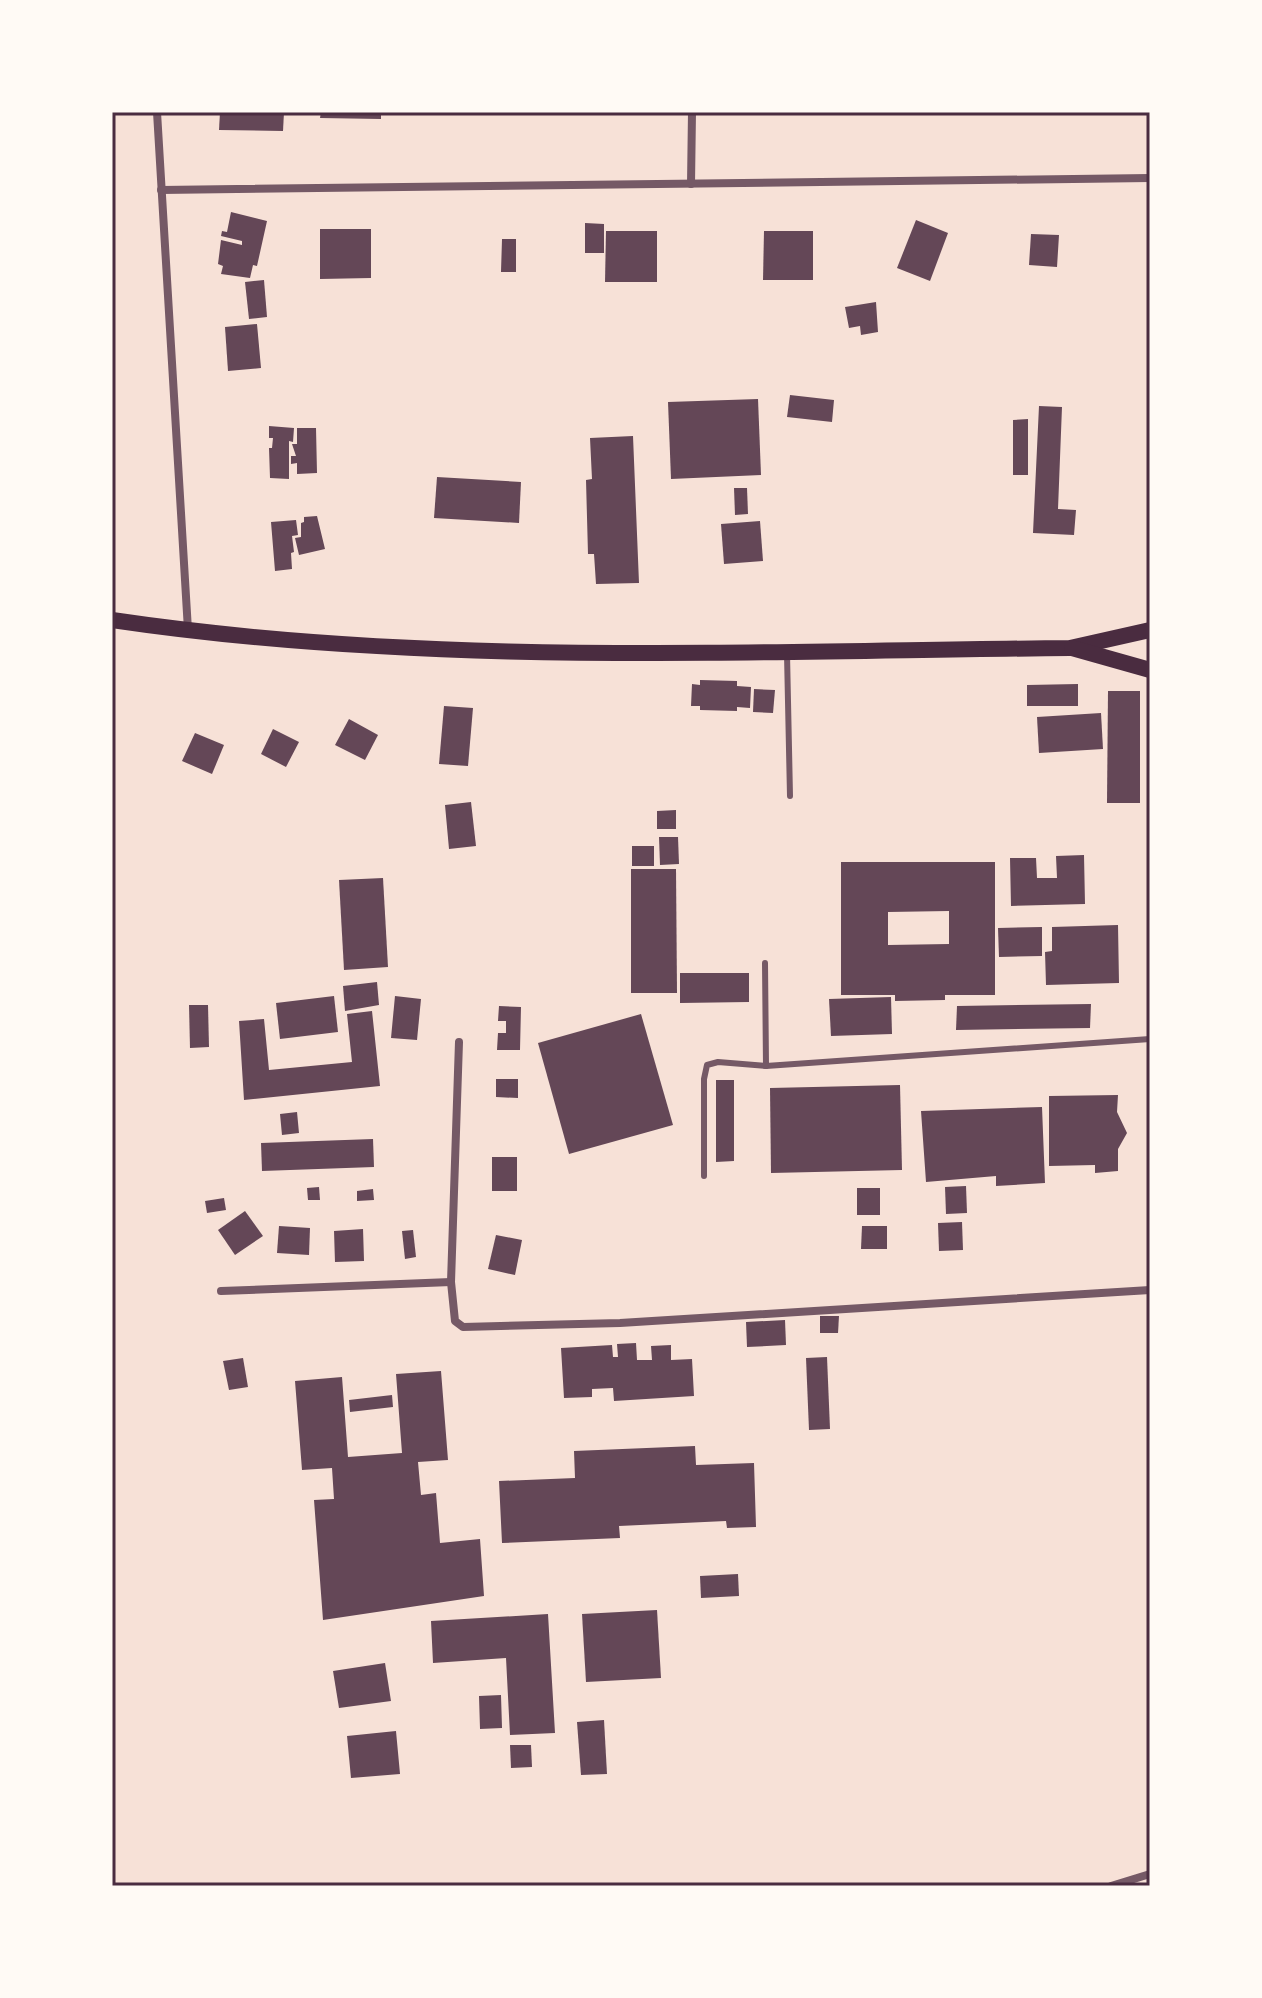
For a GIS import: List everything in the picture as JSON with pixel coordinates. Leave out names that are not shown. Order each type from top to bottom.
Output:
[{"type":"main road","points":[[112,620],[188,631],[391,650],[1070,648],[1150,630]]},
{"type":"main road","points":[[1070,648],[1150,670]]},
{"type":"street","points":[[157,112],[188,631]]},
{"type":"street","points":[[691,184],[692,112]]},
{"type":"street","points":[[161,190],[1150,178]]},
{"type":"street","points":[[459,1042],[451,1282],[455,1321],[471,1328],[620,1323],[1150,1290]]},
{"type":"street","points":[[221,1291],[451,1282]]},
{"type":"street","points":[[1111,1886],[1131,1883],[1150,1874]]},
{"type":"lane","points":[[787,651],[790,796]]},
{"type":"lane","points":[[765,963],[766,1066]]},
{"type":"lane","points":[[704,1176],[704,1079],[707,1065],[718,1062],[766,1066],[1150,1039]]},
{"type":"building","points":[[220,112],[284,112],[283,131],[219,130]]},
{"type":"building","points":[[321,112],[381,112],[381,119],[320,118]]},
{"type":"building","points":[[231,212],[267,221],[257,266],[253,265],[250,278],[221,274],[223,266],[218,264],[221,240],[242,245],[242,241],[221,236],[222,231],[227,232]]},
{"type":"building","points":[[916,220],[948,233],[930,281],[897,268]]},
{"type":"building","points":[[585,223],[604,224],[604,253],[585,253]]},
{"type":"building","points":[[320,229],[371,229],[371,278],[320,279]]},
{"type":"building","points":[[606,231],[657,231],[657,282],[605,282]]},
{"type":"building","points":[[764,231],[813,231],[813,280],[763,280]]},
{"type":"building","points":[[1031,234],[1059,235],[1057,267],[1029,265]]},
{"type":"building","points":[[502,239],[516,239],[516,272],[501,272]]},
{"type":"building","points":[[264,280],[267,317],[249,319],[245,282]]},
{"type":"building","points":[[876,302],[878,332],[861,335],[860,326],[849,328],[845,307]]},
{"type":"building","points":[[257,324],[261,368],[228,371],[225,327]]},
{"type":"building","points":[[790,395],[834,400],[832,422],[787,417]]},
{"type":"building","points":[[758,399],[761,475],[671,479],[668,402]]},
{"type":"building","points":[[1039,406],[1062,407],[1058,509],[1076,510],[1074,535],[1033,533]]},
{"type":"building","points":[[1028,419],[1028,475],[1013,475],[1013,420]]},
{"type":"building","points":[[269,426],[294,428],[293,442],[289,441],[289,479],[270,478],[269,448],[272,448],[273,438],[269,438]]},
{"type":"building","points":[[297,428],[316,428],[317,473],[297,474],[297,463],[291,464],[291,456],[296,456],[292,444],[297,444]]},
{"type":"building","points":[[633,436],[639,583],[596,584],[594,554],[588,554],[586,480],[592,479],[590,438]]},
{"type":"building","points":[[437,477],[521,482],[519,523],[434,518]]},
{"type":"building","points":[[734,488],[747,488],[748,514],[735,515]]},
{"type":"building","points":[[317,516],[325,549],[299,555],[295,538],[301,537],[301,523],[304,517]]},
{"type":"building","points":[[296,520],[298,535],[292,536],[292,569],[275,571],[271,522]]},
{"type":"building","points":[[760,521],[763,561],[724,564],[721,524]]},
{"type":"building","points":[[700,680],[737,681],[737,686],[751,687],[750,708],[737,707],[737,711],[700,710],[700,706],[691,706],[692,684],[700,685]]},
{"type":"building","points":[[1078,684],[1078,706],[1027,706],[1027,685]]},
{"type":"building","points":[[754,689],[775,690],[773,713],[753,712]]},
{"type":"building","points":[[1108,691],[1140,691],[1140,803],[1107,803]]},
{"type":"building","points":[[444,706],[473,708],[468,766],[439,764]]},
{"type":"building","points":[[1101,713],[1103,749],[1039,753],[1037,717]]},
{"type":"building","points":[[349,719],[378,735],[365,760],[335,745]]},
{"type":"building","points":[[273,729],[299,742],[286,767],[261,754]]},
{"type":"building","points":[[195,733],[224,745],[212,774],[182,761]]},
{"type":"building","points":[[471,802],[476,846],[449,849],[445,805]]},
{"type":"building","points":[[676,810],[676,829],[657,829],[657,811]]},
{"type":"building","points":[[659,837],[678,837],[679,864],[660,865]]},
{"type":"building","points":[[632,846],[654,846],[654,866],[632,866]]},
{"type":"building","points":[[1084,855],[1085,904],[1011,906],[1010,858],[1036,858],[1037,878],[1057,878],[1056,856]]},
{"type":"building","points":[[841,862],[995,862],[995,995],[945,995],[945,1000],[895,1001],[895,995],[841,995]],"holes":[[[949,911],[949,944],[888,945],[888,912]]]},
{"type":"building","points":[[631,869],[676,869],[677,993],[631,993]]},
{"type":"building","points":[[383,878],[388,967],[344,970],[339,880]]},
{"type":"building","points":[[1118,925],[1119,983],[1046,985],[1045,952],[1052,951],[1052,927]]},
{"type":"building","points":[[1042,927],[1042,956],[999,957],[998,928]]},
{"type":"building","points":[[680,973],[749,973],[749,1002],[680,1003]]},
{"type":"building","points":[[377,982],[379,1005],[345,1011],[343,986]]},
{"type":"building","points":[[334,996],[338,1032],[280,1039],[276,1003]]},
{"type":"building","points":[[395,996],[421,999],[417,1040],[391,1038]]},
{"type":"building","points":[[891,997],[892,1034],[831,1036],[829,999]]},
{"type":"building","points":[[1091,1004],[1090,1028],[956,1030],[957,1006]]},
{"type":"building","points":[[189,1005],[208,1005],[209,1047],[190,1048]]},
{"type":"building","points":[[499,1006],[521,1007],[520,1050],[497,1050],[498,1033],[506,1033],[506,1021],[498,1021]]},
{"type":"building","points":[[372,1011],[380,1086],[244,1100],[239,1021],[264,1019],[269,1070],[352,1062],[347,1014]]},
{"type":"building","points":[[641,1014],[673,1125],[569,1154],[538,1043]]},
{"type":"building","points":[[496,1079],[518,1079],[518,1098],[496,1097]]},
{"type":"building","points":[[716,1080],[734,1080],[734,1161],[716,1162]]},
{"type":"building","points":[[900,1085],[902,1170],[771,1173],[770,1088]]},
{"type":"building","points":[[1118,1095],[1117,1112],[1127,1133],[1118,1149],[1118,1171],[1095,1173],[1095,1165],[1049,1166],[1049,1096]]},
{"type":"building","points":[[1042,1107],[1045,1183],[996,1186],[996,1176],[926,1182],[921,1111]]},
{"type":"building","points":[[297,1112],[299,1133],[282,1135],[280,1114]]},
{"type":"building","points":[[373,1139],[374,1167],[262,1171],[261,1143]]},
{"type":"building","points":[[492,1157],[517,1157],[517,1191],[492,1191]]},
{"type":"building","points":[[966,1186],[967,1213],[946,1214],[945,1187]]},
{"type":"building","points":[[319,1187],[320,1200],[308,1200],[307,1188]]},
{"type":"building","points":[[857,1188],[880,1188],[880,1215],[857,1215]]},
{"type":"building","points":[[373,1189],[374,1200],[357,1201],[357,1191]]},
{"type":"building","points":[[224,1198],[226,1210],[207,1213],[205,1201]]},
{"type":"building","points":[[245,1211],[263,1236],[235,1255],[218,1230]]},
{"type":"building","points":[[962,1222],[963,1250],[939,1251],[938,1223]]},
{"type":"building","points":[[279,1226],[310,1228],[309,1255],[277,1253]]},
{"type":"building","points":[[862,1226],[887,1226],[887,1249],[861,1249]]},
{"type":"building","points":[[363,1229],[364,1261],[335,1262],[334,1231]]},
{"type":"building","points":[[413,1230],[416,1257],[405,1259],[402,1231]]},
{"type":"building","points":[[496,1235],[522,1240],[515,1275],[488,1269]]},
{"type":"building","points":[[820,1316],[839,1316],[838,1333],[820,1333]]},
{"type":"building","points":[[785,1320],[786,1345],[747,1347],[746,1322]]},
{"type":"building","points":[[636,1343],[637,1360],[652,1360],[651,1346],[671,1345],[671,1360],[692,1359],[694,1396],[614,1401],[613,1388],[592,1389],[592,1397],[564,1398],[561,1348],[612,1345],[613,1357],[618,1357],[617,1344]]},
{"type":"building","points":[[827,1357],[830,1429],[809,1430],[806,1358]]},
{"type":"building","points":[[243,1358],[248,1387],[229,1390],[223,1361]]},
{"type":"building","points":[[441,1371],[448,1460],[418,1462],[421,1495],[436,1493],[440,1543],[480,1539],[484,1596],[323,1620],[314,1500],[334,1499],[332,1468],[302,1470],[295,1381],[342,1377],[348,1457],[402,1453],[396,1374]]},
{"type":"building","points":[[392,1395],[393,1407],[350,1412],[349,1400]]},
{"type":"building","points":[[695,1446],[696,1465],[754,1463],[756,1527],[727,1528],[726,1521],[619,1526],[620,1538],[502,1543],[499,1481],[575,1478],[574,1451]]},
{"type":"building","points":[[738,1574],[739,1596],[701,1598],[700,1576]]},
{"type":"building","points":[[657,1610],[661,1678],[586,1682],[582,1614]]},
{"type":"building","points":[[548,1614],[555,1733],[510,1735],[506,1658],[433,1663],[431,1621]]},
{"type":"building","points":[[385,1663],[391,1701],[339,1708],[333,1671]]},
{"type":"building","points":[[501,1695],[502,1728],[480,1729],[479,1696]]},
{"type":"building","points":[[604,1720],[607,1774],[581,1775],[577,1722]]},
{"type":"building","points":[[396,1731],[400,1774],[351,1778],[347,1736]]},
{"type":"building","points":[[510,1745],[531,1745],[532,1767],[511,1768]]}]
